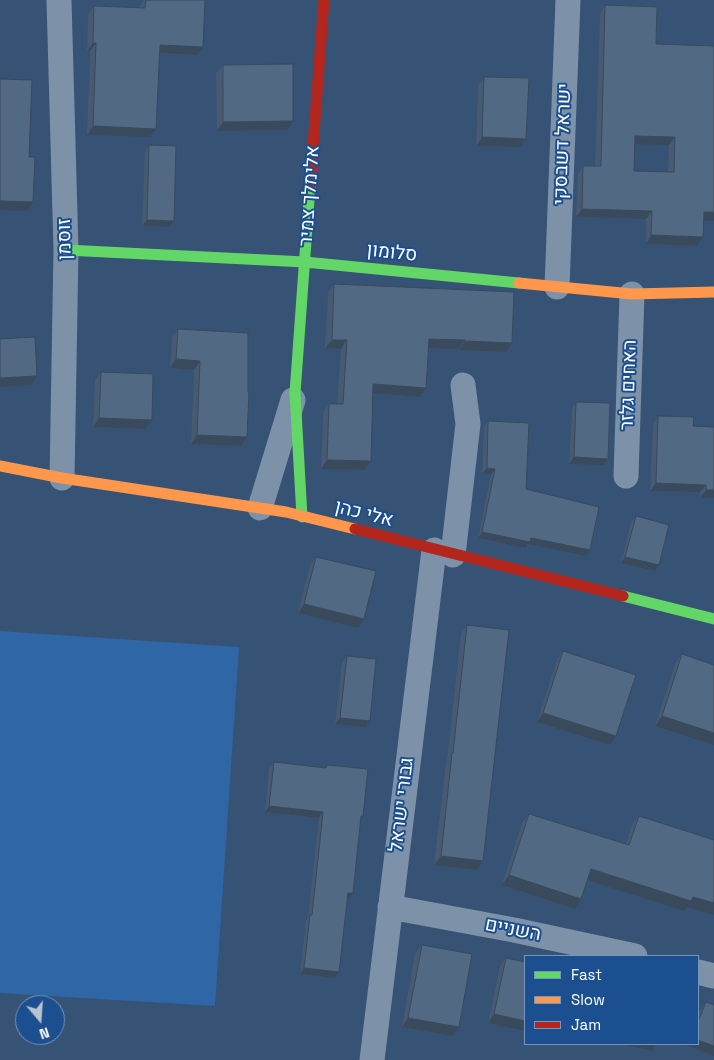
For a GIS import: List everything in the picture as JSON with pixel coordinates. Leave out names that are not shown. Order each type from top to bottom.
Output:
[{"type":"street","name":"זוסמן","points":[[59,0],[66,250],[62,478]]},
{"type":"street","name":"אלימלך צמיר","points":[[302,517],[295,393],[324,0]]},
{"type":"street","name":"ישראל דשבסקי","points":[[557,287],[568,0]]},
{"type":"street","name":"סלומון","points":[[66,250],[305,262],[632,294],[714,292]]},
{"type":"street","name":"האחים גלזר","points":[[626,476],[632,294]]},
{"type":"street","name":"גבורי ישראל","points":[[372,1060],[390,907],[443,553],[468,424],[463,385]]},
{"type":"street","name":"אלימלך צמיר","points":[[260,508],[295,393]]},
{"type":"street","name":"אלי כהן","points":[[0,466],[62,478],[260,508],[714,619]]},
{"type":"street","name":"השניים","points":[[390,907],[514,930],[630,955]]},
{"type":"street","points":[[699,972],[714,976]]},
{"type":"shaded area","points":[[0,631],[239,647],[215,1006],[65,997],[65,995],[0,993]]},
{"type":"building","points":[[146,0],[205,0],[203,47],[160,45],[156,129],[93,126],[96,43],[93,43],[94,6],[145,8]]},
{"type":"building","points":[[605,5],[657,7],[656,44],[714,46],[714,212],[704,212],[703,237],[651,235],[652,211],[582,209],[583,166],[601,166]],"holes":[[[635,136],[675,137],[674,172],[634,171]]]},
{"type":"building","points":[[293,64],[293,121],[223,122],[223,65]]},
{"type":"building","points":[[484,77],[529,78],[526,139],[482,137]]},
{"type":"building","points":[[0,79],[32,80],[29,157],[35,157],[33,202],[0,201]]},
{"type":"building","points":[[149,145],[176,146],[174,221],[147,220]]},
{"type":"building","points":[[334,284],[514,292],[512,343],[429,339],[426,388],[373,384],[371,461],[327,460],[329,404],[343,404],[347,340],[332,340]]},
{"type":"building","points":[[178,329],[248,333],[249,392],[247,437],[197,435],[200,361],[176,359]]},
{"type":"building","points":[[35,337],[37,376],[0,378],[0,339]]},
{"type":"building","points":[[101,372],[153,374],[152,420],[99,418]]},
{"type":"building","points":[[576,402],[610,403],[608,459],[574,457]]},
{"type":"building","points":[[658,416],[694,417],[693,426],[714,427],[714,490],[706,490],[706,485],[656,483]]},
{"type":"building","points":[[488,421],[529,423],[526,489],[599,507],[590,550],[531,538],[530,542],[482,532],[495,469],[487,468]]},
{"type":"building","points":[[636,516],[669,525],[659,565],[625,557]]},
{"type":"building","points":[[316,557],[376,571],[364,619],[304,604]]},
{"type":"building","points":[[467,625],[509,630],[483,861],[441,856]]},
{"type":"building","points":[[563,651],[636,675],[616,736],[543,713]]},
{"type":"building","points":[[682,654],[714,665],[714,733],[662,716]]},
{"type":"building","points":[[347,656],[376,659],[370,721],[340,718]]},
{"type":"building","points":[[274,762],[326,768],[327,765],[368,769],[353,893],[348,893],[339,972],[304,968],[310,915],[312,915],[323,812],[269,806]]},
{"type":"building","points":[[529,814],[629,845],[639,816],[714,840],[714,903],[693,897],[691,901],[591,869],[581,899],[509,875]]},
{"type":"building","points":[[422,945],[472,954],[459,1027],[408,1018]]},
{"type":"building","points":[[506,958],[524,962],[524,1021],[494,1014]]},
{"type":"building","points":[[706,1002],[714,1005],[714,1046],[699,1040],[699,1020]]},
{"type":"traffic: fast","points":[[302,517],[295,393],[310,186]]},
{"type":"traffic: fast","points":[[66,250],[305,262],[519,283]]},
{"type":"traffic: fast","points":[[623,596],[714,619]]},
{"type":"traffic: slow","points":[[519,283],[632,294],[714,292]]},
{"type":"traffic: slow","points":[[0,466],[62,478],[286,512],[355,529]]},
{"type":"traffic: jam","points":[[310,186],[324,0]]},
{"type":"traffic: jam","points":[[355,529],[623,596]]}]
